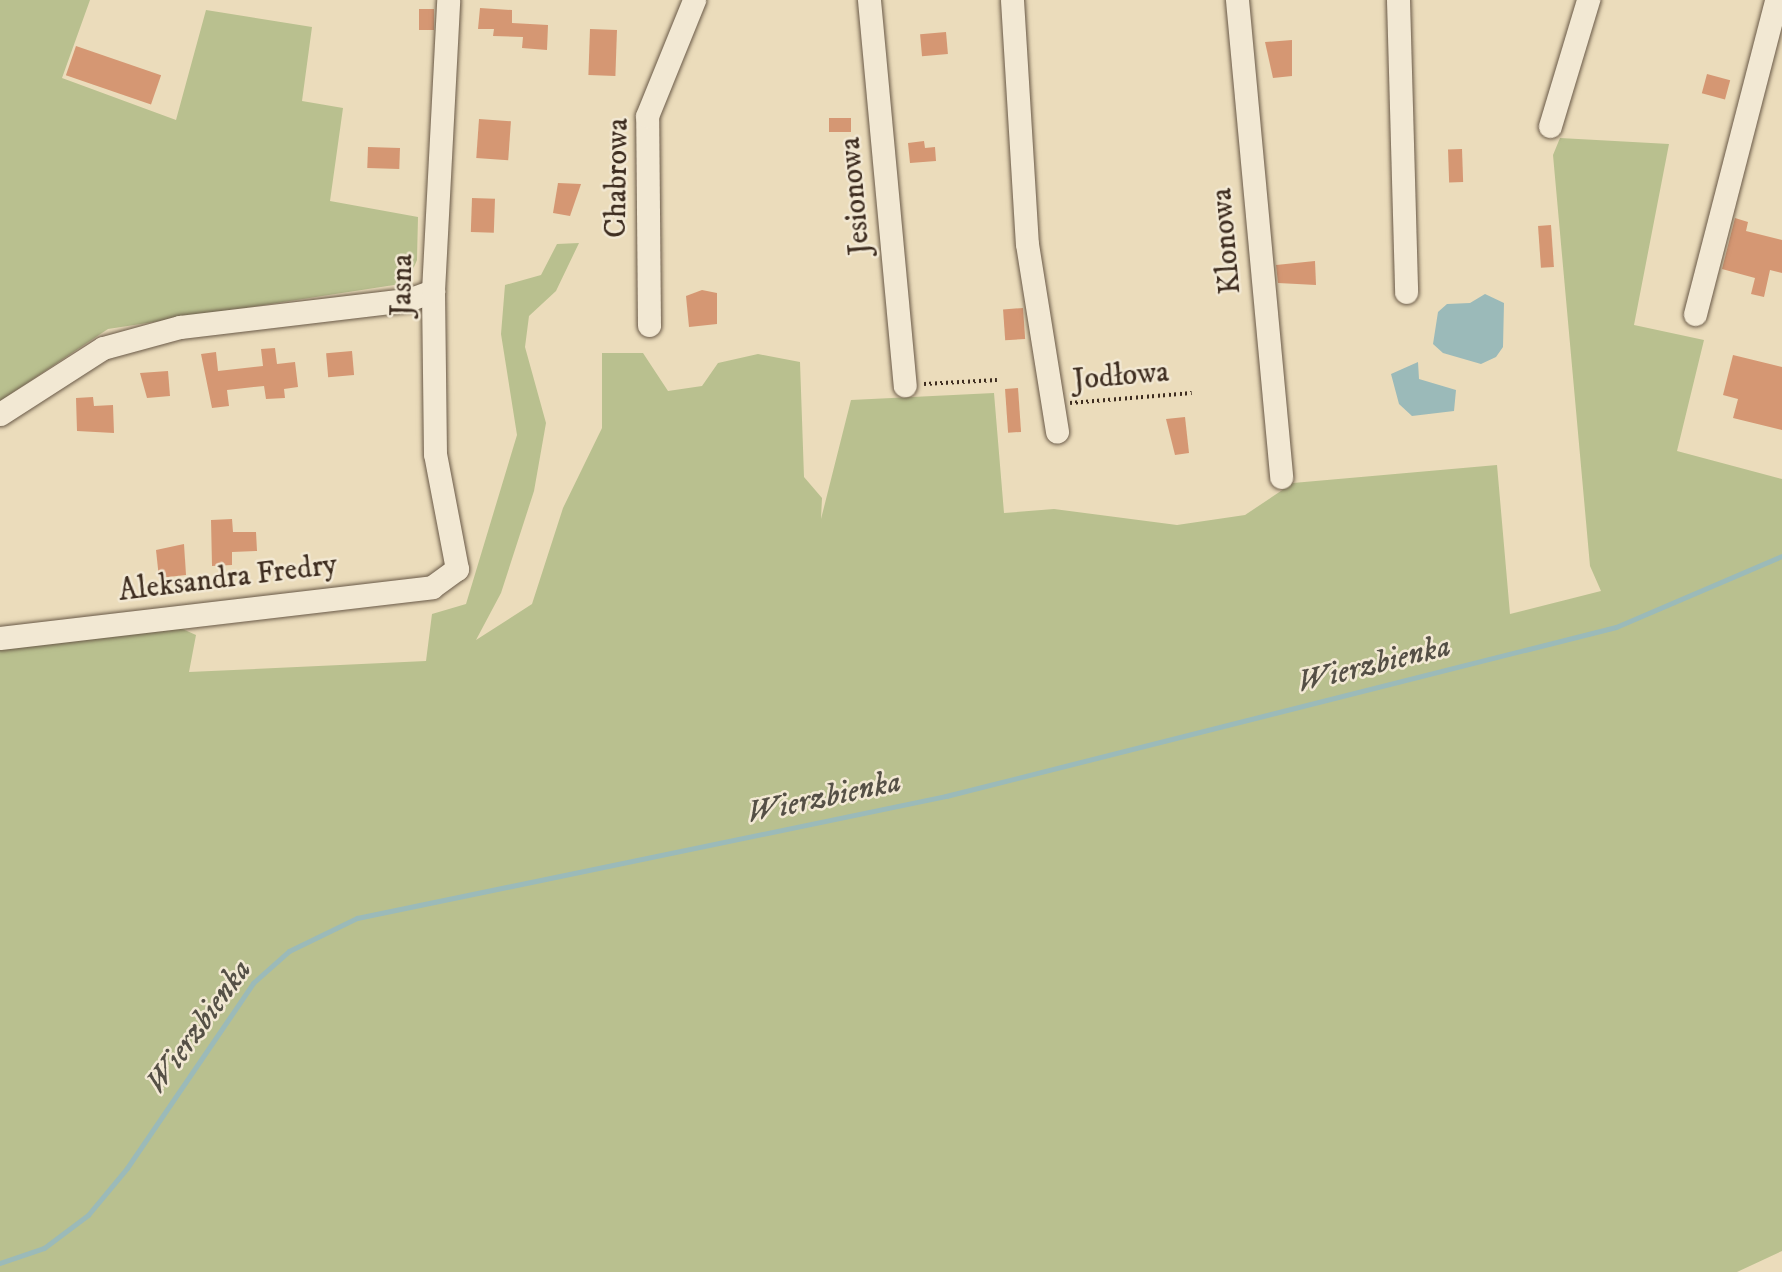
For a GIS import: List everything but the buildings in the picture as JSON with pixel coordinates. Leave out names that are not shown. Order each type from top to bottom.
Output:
[{"type":"street","name":"Jasna","points":[[448,0],[433,291],[435,454],[457,569]]},
{"type":"street","name":"Chabrowa","points":[[649,325],[647,116],[694,0]]},
{"type":"street","name":"Jesionowa","points":[[869,0],[905,385]]},
{"type":"street","points":[[1012,0],[1027,244],[1054,404],[1056,432]]},
{"type":"street","name":"Klonowa","points":[[1237,0],[1281,477]]},
{"type":"street","points":[[1398,0],[1406,292]]},
{"type":"street","points":[[1550,126],[1588,0]]},
{"type":"street","points":[[1695,314],[1776,0]]},
{"type":"street","points":[[0,414],[103,348],[180,327],[408,300],[433,291]]},
{"type":"street","name":"Aleksandra Fredry","points":[[0,638],[432,587],[457,569]]},
{"type":"path","points":[[905,385],[997,380]]},
{"type":"path","name":"Jodłowa","points":[[1054,404],[1192,393]]},
{"type":"green space","points":[[0,0],[90,0],[62,78],[176,120],[206,10],[312,27],[302,101],[343,108],[330,201],[418,217],[417,260],[407,283],[108,329],[0,401]]},
{"type":"green space","points":[[1560,138],[1669,144],[1634,325],[1704,340],[1677,451],[1782,479],[1782,1251],[1737,1272],[0,1272],[0,642],[160,619],[196,635],[189,672],[426,661],[432,614],[466,604],[517,435],[501,334],[505,285],[541,275],[557,244],[579,243],[556,291],[529,316],[525,347],[546,423],[534,491],[501,593],[476,640],[532,604],[563,508],[602,428],[602,353],[643,353],[668,391],[702,386],[718,363],[758,354],[800,362],[804,477],[822,498],[821,519],[851,400],[994,393],[1004,513],[1054,509],[1177,525],[1245,515],[1293,483],[1497,465],[1510,614],[1601,591],[1590,566],[1553,155]]},
{"type":"water","points":[[1485,294],[1504,303],[1503,347],[1496,357],[1481,364],[1443,353],[1433,344],[1438,312],[1447,304],[1470,303]]},
{"type":"water","points":[[1418,362],[1419,379],[1456,390],[1454,411],[1412,416],[1399,404],[1391,374]]},
{"type":"waterway","name":"Wierzbienka","points":[[0,1263],[44,1248],[88,1215],[127,1168],[253,983],[289,951],[357,918],[946,796],[1616,627],[1782,556]]}]
